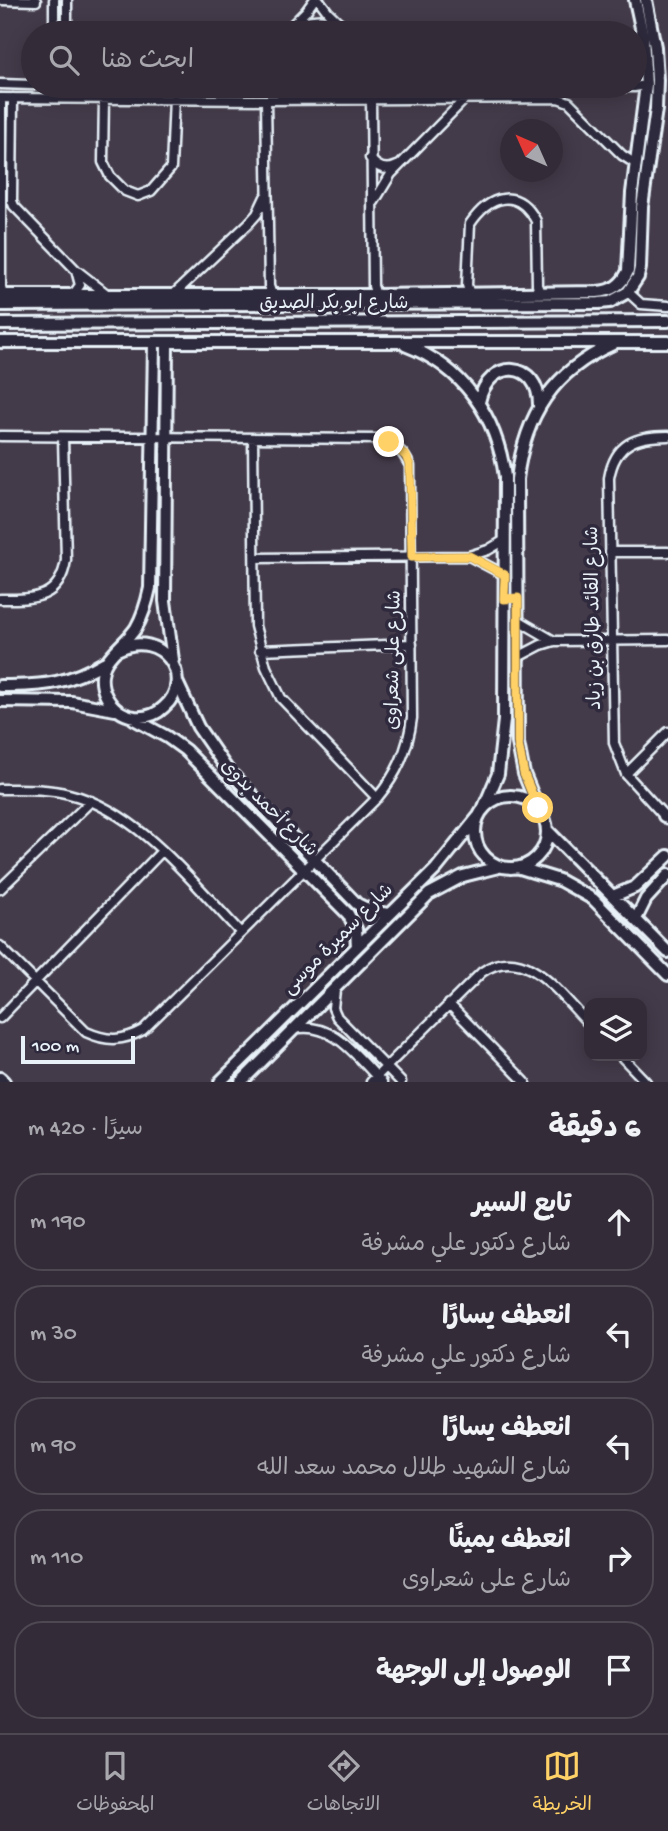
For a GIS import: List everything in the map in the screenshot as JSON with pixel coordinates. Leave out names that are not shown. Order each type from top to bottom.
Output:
[{"type":"street","points":[[0,0],[36,1]]},
{"type":"street","points":[[54,0],[54,21]]},
{"type":"street","points":[[67,0],[67,21]]},
{"type":"street","points":[[296,21],[314,0]]},
{"type":"street","points":[[319,0],[338,21]]},
{"type":"street","points":[[635,0],[640,21]]},
{"type":"street","points":[[21,98],[0,98],[1,298],[204,300],[605,291],[613,289],[625,278],[629,263],[636,164],[656,109],[663,80],[646,0]]},
{"type":"street","points":[[302,21],[324,18],[335,21]]},
{"type":"street","points":[[0,84],[21,85]]},
{"type":"street","points":[[13,98],[14,206],[76,270],[108,295]]},
{"type":"street","points":[[104,98],[103,162],[110,176],[125,191],[138,196],[150,191],[169,172],[173,164],[174,98]]},
{"type":"street","points":[[205,98],[564,99],[619,152],[636,164]]},
{"type":"street","points":[[266,299],[610,302],[628,292],[638,277],[640,268],[646,98]]},
{"type":"street","points":[[266,100],[269,285],[266,299]]},
{"type":"street","points":[[370,100],[373,286],[376,295]]},
{"type":"street","points":[[372,208],[383,184],[400,164],[464,100]]},
{"type":"street","points":[[619,152],[630,151],[645,143]]},
{"type":"street","points":[[370,158],[380,168],[387,169],[400,164]]},
{"type":"street","points":[[173,295],[257,215],[267,191]]},
{"type":"street","points":[[470,294],[467,285],[470,224],[491,202],[506,198],[517,200],[536,221],[537,285],[540,293]]},
{"type":"street","points":[[248,224],[259,225],[268,233]]},
{"type":"street","points":[[69,300],[80,285],[76,270]]},
{"type":"street","points":[[194,275],[198,291],[204,300]]},
{"type":"street","points":[[628,292],[641,304],[668,306]]},
{"type":"street","points":[[69,300],[108,295],[173,295],[204,300]]},
{"type":"street","name":"شارع ابو بكر الصديق","points":[[0,324],[668,320]]},
{"type":"street","points":[[319,343],[320,322]]},
{"type":"street","name":"شارع ابو بكر الصديق","points":[[0,342],[668,342]]},
{"type":"street","points":[[520,868],[531,863],[540,854],[546,842],[547,830],[545,818],[524,774],[518,743],[517,479],[520,453],[527,429],[554,385],[573,367],[595,352],[618,342]]},
{"type":"street","points":[[0,686],[42,686],[55,683],[82,674],[107,660],[135,628],[147,602],[150,588],[154,343]]},
{"type":"street","points":[[0,701],[72,702],[117,710],[142,718],[156,714],[167,705],[174,694],[177,680],[165,601],[167,343]]},
{"type":"street","points":[[399,343],[418,350],[444,366],[467,386],[493,429],[502,458],[505,478],[504,720],[498,774],[478,817],[474,829],[475,841],[488,861],[499,867],[520,868],[559,880],[593,900],[668,975]]},
{"type":"street","points":[[479,402],[482,389],[489,378],[500,371],[512,369],[525,373],[534,382],[539,393],[539,406]]},
{"type":"street","name":"شارع على شعراوى","points":[[0,436],[379,439],[398,448],[410,466],[412,476],[412,718],[402,761],[377,798],[143,1030],[130,1037],[108,1040],[86,1032],[0,946]]},
{"type":"street","name":"شارع القائد طارق بن زياد","points":[[667,818],[626,774],[617,754],[612,732],[609,478],[615,458],[621,450],[638,438],[668,436]]},
{"type":"street","points":[[0,599],[32,599],[41,596],[49,592],[61,578],[66,560],[63,437]]},
{"type":"street","points":[[254,439],[255,626],[260,650],[281,698],[377,798]]},
{"type":"street","points":[[254,558],[469,556],[488,550],[505,540]]},
{"type":"street","points":[[610,552],[668,552]]},
{"type":"street","points":[[469,556],[505,575]]},
{"type":"street","points":[[504,599],[518,598]]},
{"type":"street","points":[[518,620],[554,641]]},
{"type":"street","points":[[518,657],[554,641],[668,640]]},
{"type":"street","points":[[117,650],[129,644],[143,643],[156,647],[167,655],[174,667]]},
{"type":"street","points":[[260,650],[412,644]]},
{"type":"street","points":[[107,660],[102,673],[102,687],[107,700],[117,710]]},
{"type":"street","name":"شارع أحمد بدوى","points":[[177,680],[194,719],[216,755],[358,904],[373,912],[390,914]]},
{"type":"street","name":"شارع أحمد بدوى","points":[[129,716],[185,750],[304,870],[353,921],[357,947]]},
{"type":"street","points":[[626,774],[668,732]]},
{"type":"street","points":[[0,789],[51,790],[91,801],[133,824],[241,933]]},
{"type":"street","points":[[484,807],[505,796],[517,796],[529,800],[538,808]]},
{"type":"street","points":[[0,889],[91,801]]},
{"type":"street","name":"شارع سميرة موسى","points":[[220,1082],[436,869],[478,817]]},
{"type":"street","points":[[547,830],[668,952]]},
{"type":"street","points":[[0,1018],[162,851]]},
{"type":"street","points":[[613,896],[635,887],[668,856]]},
{"type":"street","name":"شارع سميرة موسى","points":[[241,1082],[429,894],[463,876],[499,867]]},
{"type":"street","points":[[636,919],[646,899],[668,875]]},
{"type":"street","points":[[294,1028],[315,1027],[334,1035],[376,1080],[386,1067],[488,968],[505,962],[523,964],[539,973],[584,1019]]},
{"type":"street","points":[[335,987],[332,997],[337,1017],[401,1082]]},
{"type":"street","points":[[449,1004],[525,1082]]},
{"type":"street","points":[[626,1061],[646,1082]]},
{"type":"street","points":[[0,1078],[4,1082]]},
{"type":"route","points":[[389,442],[406,456],[412,476],[412,557],[469,556],[505,575],[504,599],[518,598],[518,743],[524,774],[538,808]]}]
